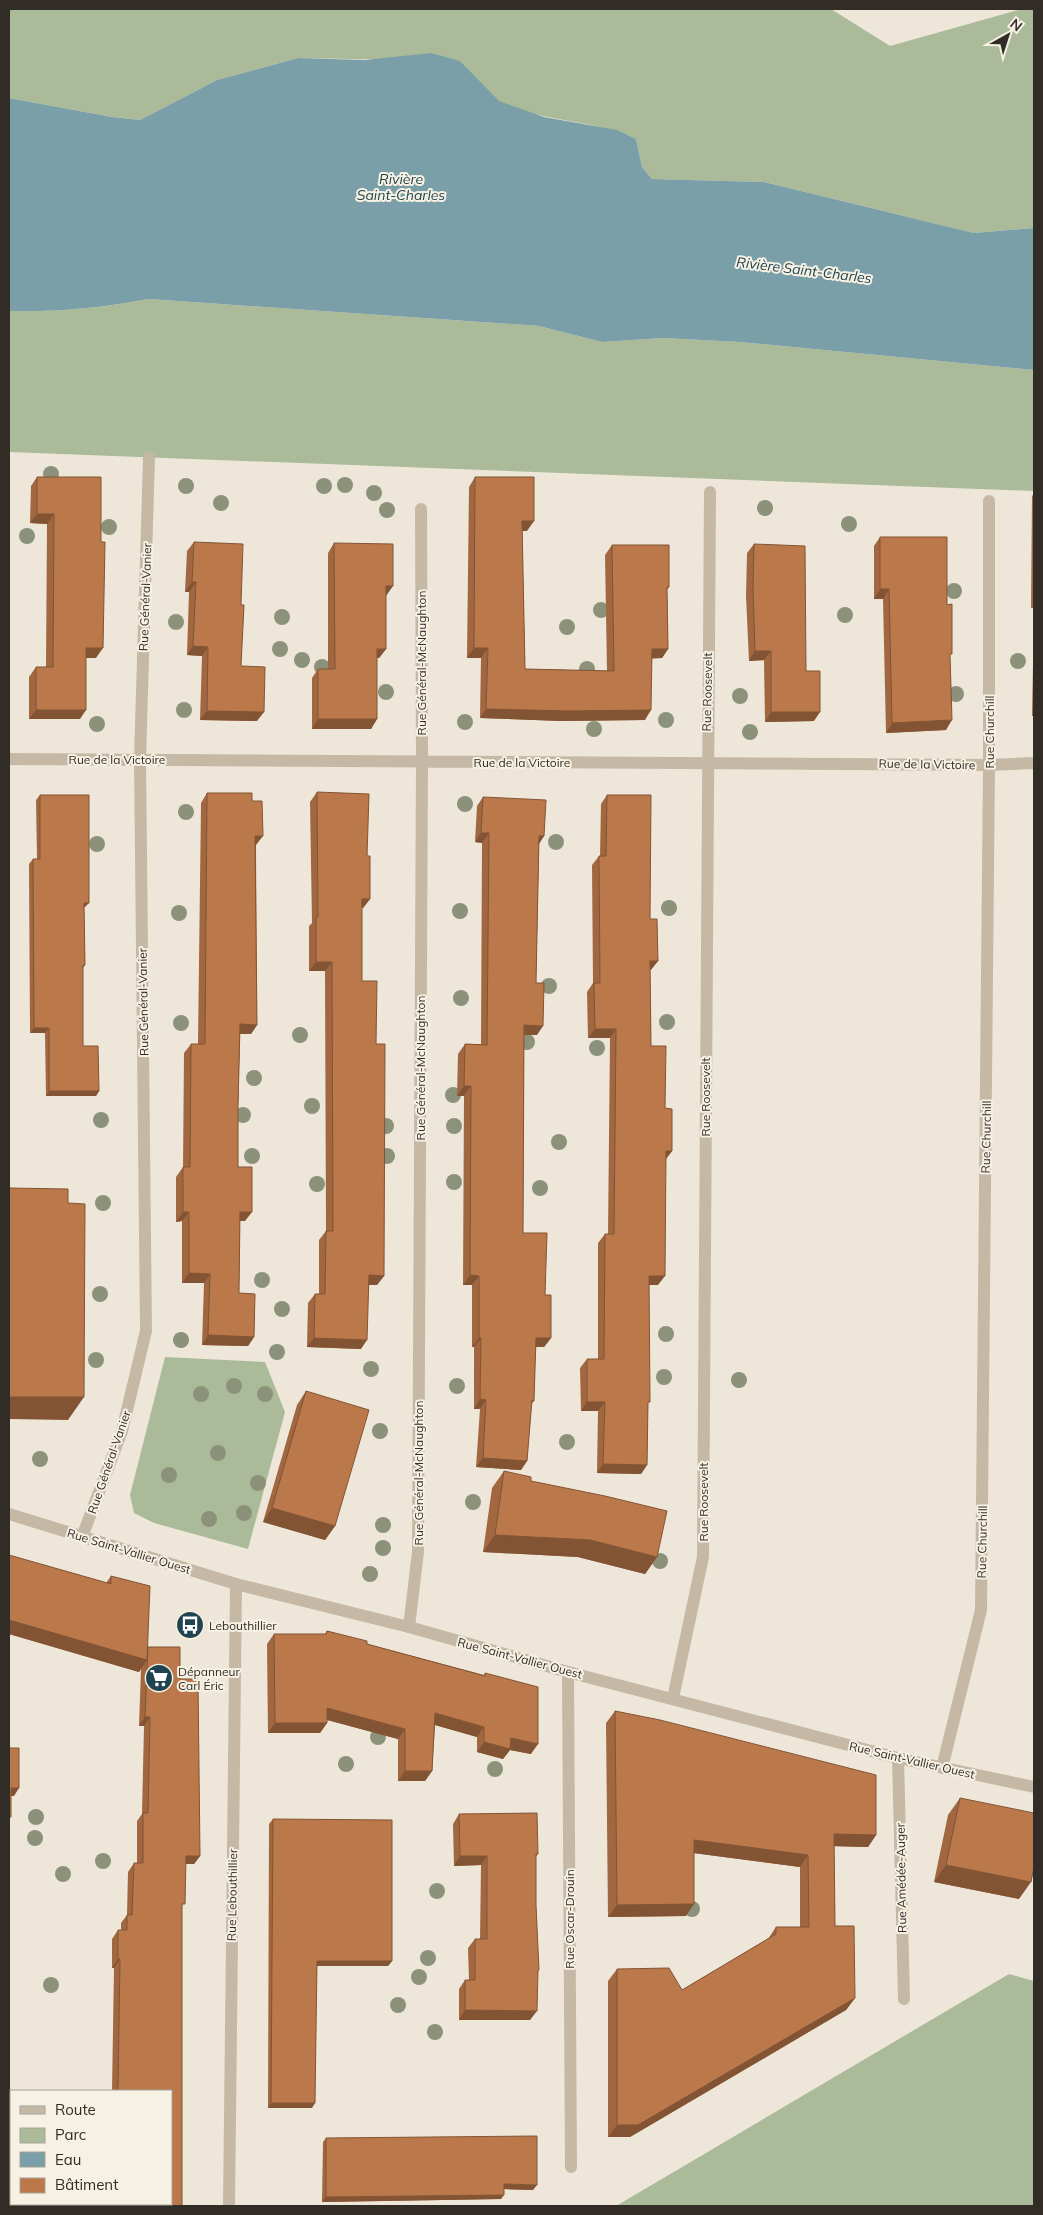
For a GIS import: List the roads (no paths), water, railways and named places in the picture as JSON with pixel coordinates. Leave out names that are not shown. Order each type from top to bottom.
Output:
[{"type":"street","name":"Rue Général-Vanier","points":[[82,1537],[122,1431],[146,1331],[140,759],[149,458]]},
{"type":"street","name":"Rue Roosevelt","points":[[673,1698],[703,1557],[706,762],[710,492]]},
{"type":"street","name":"Rue Churchill","points":[[942,1768],[981,1610],[989,765],[989,500]]},
{"type":"street","name":"Rue Général-McNaughton","points":[[408,1627],[418,1552],[422,762],[420,509]]},
{"type":"street","name":"Rue de la Victoire","points":[[9,759],[989,765],[1034,763]]},
{"type":"street","name":"Rue Saint-Vallier Ouest","points":[[9,1514],[236,1584],[408,1627],[568,1672],[898,1758],[1034,1787]]},
{"type":"street","name":"Rue Lebouthillier","points":[[229,2206],[236,1584]]},
{"type":"street","name":"Rue Oscar-Drouin","points":[[568,1672],[571,2167]]},
{"type":"street","name":"Rue Amédée-Auger","points":[[898,1758],[904,1999]]},
{"type":"water","name":"Rivière Saint-Charles","points":[[431,53],[460,61],[499,101],[544,117],[617,130],[636,139],[642,167],[652,179],[764,182],[974,233],[1034,228],[1034,370],[740,342],[663,338],[602,342],[539,326],[149,299],[79,309],[9,311],[9,98],[112,117],[140,120],[217,80],[298,58],[365,60]]},
{"type":"place","name":"Lebouthillier","points":[[190,1625]]},
{"type":"place","name":"Dépanneur Carl Éric","points":[[159,1678]]}]
